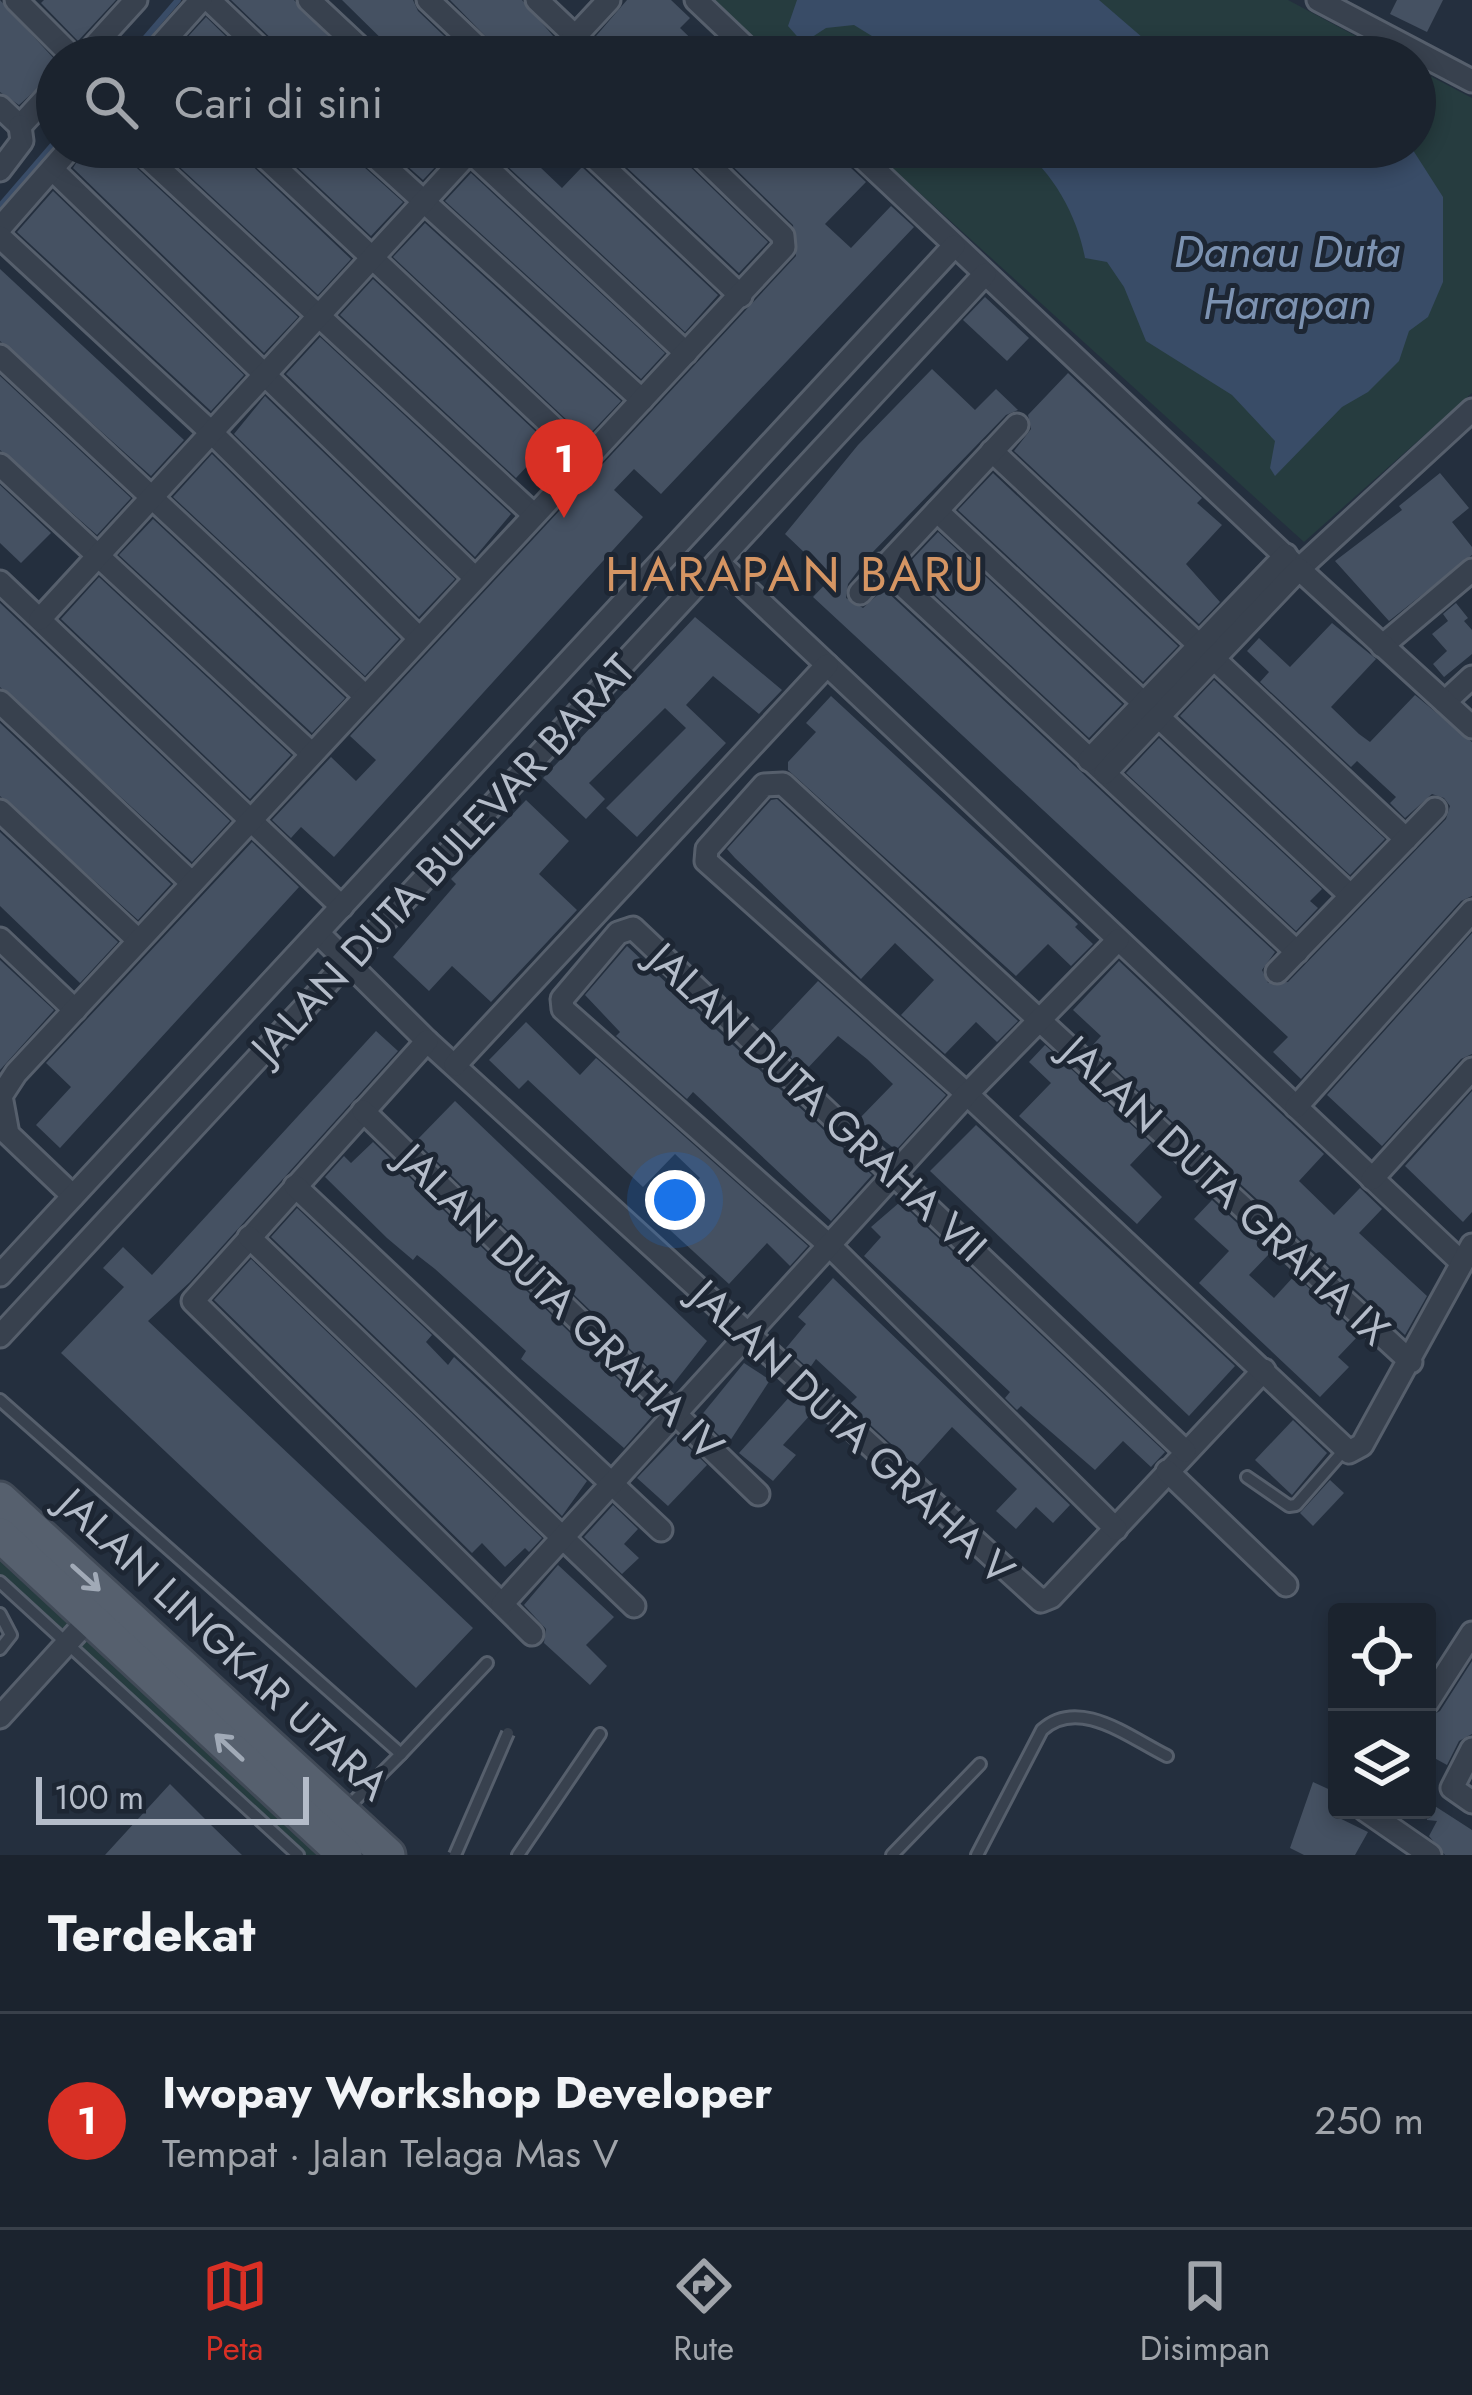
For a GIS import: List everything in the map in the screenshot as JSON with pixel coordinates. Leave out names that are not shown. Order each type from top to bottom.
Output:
[{"type":"main road","name":"JALAN LINGKAR UTARA","points":[[0,1498],[354,1801],[388,1855]]},
{"type":"main road","name":"JALAN LINGKAR UTARA","points":[[0,1535],[339,1853]]},
{"type":"street","points":[[103,36],[136,0]]},
{"type":"street","points":[[172,36],[205,0],[245,36]]},
{"type":"street","points":[[309,0],[348,36]]},
{"type":"street","points":[[428,0],[466,36]]},
{"type":"street","points":[[537,0],[575,36],[609,0]]},
{"type":"street","points":[[696,0],[734,36]]},
{"type":"street","points":[[1318,0],[1386,36]]},
{"type":"street","points":[[25,3],[54,36]]},
{"type":"street","points":[[1436,62],[1472,81]]},
{"type":"street","points":[[0,107],[20,125],[22,141],[0,170]]},
{"type":"street","points":[[20,125],[36,108]]},
{"type":"street","points":[[159,168],[532,512]]},
{"type":"street","points":[[277,168],[586,458]]},
{"type":"street","points":[[387,168],[642,400]]},
{"type":"street","points":[[40,619],[453,168]]},
{"type":"street","points":[[491,168],[686,353]]},
{"type":"street","points":[[605,168],[741,296]]},
{"type":"street","points":[[74,1196],[8,1134],[1,1096],[8,1065],[75,1010],[532,512],[784,247],[783,236],[713,168]]},
{"type":"street","points":[[872,168],[1472,727]]},
{"type":"street","points":[[418,638],[0,232],[52,169],[474,577]]},
{"type":"street","name":"JALAN DUTA BULEVAR BARAT","points":[[0,1275],[955,246]]},
{"type":"street","name":"JALAN DUTA BULEVAR BARAT","points":[[0,1336],[344,958],[985,274]]},
{"type":"street","points":[[0,356],[365,696]]},
{"type":"street","points":[[1097,766],[1293,562],[1472,410]]},
{"type":"street","points":[[860,593],[1017,425]]},
{"type":"street","points":[[992,451],[1406,839]]},
{"type":"street","points":[[0,465],[312,754]]},
{"type":"street","points":[[937,511],[1351,896]]},
{"type":"street","points":[[718,562],[1372,1179],[1466,1253],[1411,1362],[1358,1450],[1345,1449],[967,1094]]},
{"type":"street","points":[[881,566],[1297,952]]},
{"type":"street","points":[[1382,646],[1472,570]]},
{"type":"street","points":[[0,582],[342,907]]},
{"type":"street","points":[[455,1065],[826,665]]},
{"type":"street","points":[[1445,702],[1472,677]]},
{"type":"street","points":[[0,702],[192,883]]},
{"type":"street","name":"JALAN DUTA GRAHA IX","points":[[967,1094],[706,862],[707,849],[764,785],[783,784],[1042,1017],[1411,1362]]},
{"type":"street","points":[[1277,972],[1435,809]]},
{"type":"street","points":[[0,811],[138,940]]},
{"type":"street","points":[[1296,1107],[1472,911]]},
{"type":"street","name":"JALAN DUTA GRAHA VII","points":[[829,1245],[563,1009],[562,999],[618,933],[633,928],[1185,1451]]},
{"type":"street","name":"JALAN DUTA GRAHA V","points":[[320,935],[427,1041],[1041,1601],[1051,1598],[1116,1529]]},
{"type":"street","points":[[0,939],[75,1010]]},
{"type":"street","points":[[502,1604],[967,1094],[1118,940]]},
{"type":"street","points":[[427,1041],[193,1300],[532,1634]]},
{"type":"street","points":[[1372,1179],[1472,1069]]},
{"type":"street","name":"JALAN DUTA GRAHA IV","points":[[363,1111],[758,1494]]},
{"type":"street","points":[[295,1186],[662,1530]]},
{"type":"street","points":[[249,1237],[634,1606]]},
{"type":"street","points":[[829,1245],[1116,1529],[1264,1370]]},
{"type":"street","points":[[1167,1471],[1286,1585]]},
{"type":"street","points":[[1,1713],[90,1618]]},
{"type":"street","points":[[1436,1688],[1472,1633]]},
{"type":"street","points":[[1472,1749],[1451,1789],[1472,1802]]},
{"type":"street","points":[[1378,1819],[1430,1855]]},
{"type":"lane","points":[[0,1400],[401,1754]]},
{"type":"lane","points":[[1247,1477],[1289,1506],[1296,1505],[1345,1449]]},
{"type":"lane","points":[[0,1582],[298,1855]]},
{"type":"lane","points":[[0,1649],[11,1635],[0,1612],[13,1594]]},
{"type":"lane","points":[[354,1801],[487,1663]]},
{"type":"lane","points":[[977,1855],[1042,1730],[1053,1720],[1070,1713],[1088,1718],[1167,1756]]},
{"type":"lane","points":[[508,1733],[491,1773],[457,1852],[473,1809],[508,1733]]},
{"type":"lane","points":[[455,1855],[508,1733]]},
{"type":"lane","points":[[518,1855],[600,1734]]},
{"type":"lane","points":[[892,1855],[980,1764]]},
{"type":"green space","points":[[707,0],[1288,0],[1356,36],[747,36]]},
{"type":"green space","points":[[1436,79],[1472,98],[1472,393],[1304,542],[892,168],[1436,168]]},
{"type":"green space","points":[[0,1499],[387,1855],[298,1855],[0,1584]]},
{"type":"water","points":[[797,0],[1099,0],[1141,36],[872,36],[854,25],[797,36],[788,26]]},
{"type":"water","name":"Danau Duta Harapan","points":[[1424,168],[1443,197],[1443,282],[1428,317],[1409,331],[1399,361],[1368,392],[1342,407],[1275,476],[1270,468],[1275,441],[1232,395],[1146,341],[1124,287],[1107,262],[1085,258],[1077,227],[1043,169]]},
{"type":"building","points":[[0,0],[36,39],[36,90],[19,105],[0,92]]},
{"type":"building","points":[[116,0],[83,36],[73,36],[41,3]]},
{"type":"building","points":[[231,0],[294,0],[328,36],[269,36]]},
{"type":"building","points":[[342,0],[413,0],[444,36],[379,36]]},
{"type":"building","points":[[450,0],[522,0],[553,36],[485,36]]},
{"type":"building","points":[[627,0],[671,0],[690,18],[680,28],[688,36],[596,36]]},
{"type":"building","points":[[1397,0],[1443,0],[1427,32],[1390,14]]},
{"type":"building","points":[[206,17],[225,36],[189,36]]},
{"type":"building","points":[[73,168],[137,168],[298,317],[264,353]]},
{"type":"building","points":[[181,168],[255,168],[351,259],[318,295]]},
{"type":"building","points":[[298,168],[365,168],[403,202],[371,236]]},
{"type":"building","points":[[410,168],[434,168],[423,180]]},
{"type":"building","points":[[509,168],[541,168],[562,188],[583,168],[718,295],[685,332]]},
{"type":"building","points":[[627,168],[691,168],[768,242],[739,273]]},
{"type":"building","points":[[735,168],[851,168],[866,182],[825,224],[851,248],[891,206],[914,227],[661,494],[634,469],[614,490],[643,517],[334,857],[301,827],[291,838],[272,820],[331,757],[356,781],[376,760],[350,736],[796,256],[793,225]]},
{"type":"building","points":[[471,173],[665,353],[641,379],[445,201]]},
{"type":"building","points":[[53,191],[244,375],[211,411],[17,232]]},
{"type":"building","points":[[425,223],[621,401],[586,438],[393,257]]},
{"type":"building","points":[[0,269],[184,440],[151,476],[0,341]]},
{"type":"building","points":[[373,279],[566,460],[550,476],[533,460],[516,478],[340,315]]},
{"type":"building","points":[[985,297],[1029,338],[1007,361],[963,320]]},
{"type":"building","points":[[320,337],[511,514],[475,557],[286,374]]},
{"type":"building","points":[[932,369],[975,410],[996,389],[1018,410],[1006,415],[869,556],[848,584],[846,598],[863,608],[884,589],[1275,952],[1262,970],[1268,983],[1288,982],[1446,819],[1450,806],[1432,794],[1405,818],[1390,803],[1396,797],[1357,761],[1351,767],[1260,682],[1269,672],[1247,651],[1259,638],[1290,667],[1332,623],[1376,659],[1331,707],[1359,734],[1370,742],[1415,695],[1472,742],[1472,896],[1461,901],[1301,1079],[1273,1052],[1288,1037],[813,597],[831,578],[785,534],[858,445]]},
{"type":"building","points":[[1068,373],[1202,498],[1197,503],[1222,525],[1186,564],[1220,602],[1199,624],[1014,451],[1031,429],[1028,415]]},
{"type":"building","points":[[0,376],[131,498],[97,535],[0,450]]},
{"type":"building","points":[[265,396],[455,579],[419,617],[234,434]]},
{"type":"building","points":[[212,454],[399,639],[365,676],[173,497]]},
{"type":"building","points":[[993,473],[1178,646],[1143,682],[958,510]]},
{"type":"building","points":[[1440,473],[1469,508],[1452,522],[1472,547],[1472,555],[1389,621],[1335,561],[1402,510],[1399,506]]},
{"type":"building","points":[[0,485],[51,533],[21,563],[0,543]]},
{"type":"building","points":[[153,519],[345,698],[312,733],[119,555]]},
{"type":"building","points":[[938,532],[1122,704],[1089,738],[905,567]]},
{"type":"building","points":[[99,577],[291,755],[250,799],[61,619]]},
{"type":"building","points":[[0,603],[230,821],[192,862],[0,687]]},
{"type":"building","points":[[1456,603],[1472,630],[1472,654],[1444,677],[1433,664],[1447,651],[1432,634],[1448,621],[1443,614]]},
{"type":"building","points":[[695,617],[782,690],[759,714],[713,676],[686,705],[726,743],[637,837],[606,808],[686,728],[665,708],[589,783],[605,799],[586,819],[543,778]]},
{"type":"building","points":[[1214,680],[1385,839],[1350,875],[1180,716]]},
{"type":"building","points":[[831,696],[1078,924],[1075,927],[1093,944],[1071,966],[1048,944],[1016,976],[788,770],[788,762],[816,732],[806,723]]},
{"type":"building","points":[[0,723],[171,884],[138,920],[0,796]]},
{"type":"building","points":[[1159,738],[1322,889],[1310,901],[1318,908],[1296,931],[1126,773]]},
{"type":"building","points":[[777,799],[1018,1021],[997,1042],[976,1022],[945,1054],[901,1015],[934,980],[895,943],[861,979],[735,858],[727,849]]},
{"type":"building","points":[[526,800],[569,841],[539,874],[577,910],[491,1002],[452,966],[429,991],[393,957],[456,884],[451,879]]},
{"type":"building","points":[[0,832],[118,942],[80,983],[0,906]]},
{"type":"building","points":[[252,842],[299,887],[60,1148],[36,1125],[71,1087],[46,1063]]},
{"type":"building","points":[[1472,933],[1472,1054],[1461,1059],[1382,1146],[1327,1095]]},
{"type":"building","points":[[627,946],[872,1175],[831,1221],[693,1092],[687,1099],[616,1036],[620,1032],[585,995]]},
{"type":"building","points":[[0,960],[54,1010],[0,1070]]},
{"type":"building","points":[[1119,961],[1324,1154],[1299,1181],[1334,1215],[1360,1188],[1382,1209],[1359,1233],[1427,1296],[1405,1335],[1091,1047],[1101,1036],[1073,1010]]},
{"type":"building","points":[[818,981],[946,1095],[896,1150],[858,1120],[893,1084],[867,1059],[838,1036],[805,1071],[767,1035]]},
{"type":"building","points":[[526,1022],[580,1075],[596,1058],[808,1246],[790,1266],[767,1243],[729,1284],[659,1220],[700,1178],[675,1154],[643,1187],[528,1080],[519,1089],[489,1060]]},
{"type":"building","points":[[376,1031],[398,1051],[190,1282],[148,1321],[473,1628],[416,1688],[61,1353],[124,1287],[103,1268],[123,1247],[152,1275]]},
{"type":"building","points":[[1045,1045],[1151,1143],[1130,1165],[1162,1197],[1137,1224],[1019,1116],[1051,1083],[1029,1062]]},
{"type":"building","points":[[1472,1091],[1472,1212],[1463,1222],[1405,1166]]},
{"type":"building","points":[[455,1101],[707,1341],[670,1388],[416,1141]]},
{"type":"building","points":[[976,1125],[1235,1366],[1189,1416],[930,1171]]},
{"type":"building","points":[[373,1142],[654,1414],[624,1448],[521,1359],[526,1351],[435,1269],[417,1255],[413,1260],[387,1238],[325,1177],[344,1156],[351,1163]]},
{"type":"building","points":[[1212,1200],[1270,1253],[1249,1275],[1274,1298],[1295,1275],[1359,1335],[1338,1357],[1349,1367],[1320,1397],[1199,1283],[1229,1251],[1194,1219]]},
{"type":"building","points":[[900,1202],[1165,1452],[1151,1467],[1123,1441],[1095,1470],[1021,1406],[1017,1410],[1005,1398],[1010,1392],[864,1256],[881,1237],[871,1227]]},
{"type":"building","points":[[297,1208],[432,1335],[426,1342],[448,1365],[454,1357],[587,1481],[562,1516],[271,1237]]},
{"type":"building","points":[[251,1259],[542,1538],[529,1552],[525,1548],[505,1567],[482,1543],[472,1553],[214,1300]]},
{"type":"building","points":[[833,1278],[1070,1505],[1053,1523],[1036,1507],[1016,1529],[996,1511],[1017,1489],[952,1427],[916,1467],[849,1405],[857,1397],[816,1359],[809,1369],[786,1348],[806,1324],[798,1317]]},
{"type":"building","points":[[744,1363],[770,1380],[728,1444],[700,1417]]},
{"type":"building","points":[[792,1394],[812,1413],[783,1445],[796,1455],[773,1481],[739,1453]]},
{"type":"building","points":[[1293,1420],[1327,1453],[1292,1495],[1255,1460]]},
{"type":"building","points":[[677,1436],[707,1465],[668,1506],[637,1478]]},
{"type":"building","points":[[1330,1480],[1344,1493],[1313,1526],[1300,1513]]},
{"type":"building","points":[[613,1505],[638,1529],[624,1544],[639,1558],[622,1574],[584,1537]]},
{"type":"building","points":[[558,1565],[614,1617],[586,1645],[607,1666],[590,1685],[544,1643],[546,1629],[524,1605]]},
{"type":"building","points":[[1472,1661],[1472,1734],[1459,1741],[1447,1765],[1436,1759],[1436,1713]]},
{"type":"building","points":[[1313,1782],[1328,1789],[1328,1819],[1341,1819],[1368,1832],[1355,1855],[1304,1855],[1290,1848]]},
{"type":"building","points":[[170,1784],[212,1826],[242,1855],[105,1855]]},
{"type":"building","points":[[1436,1807],[1472,1830],[1472,1855],[1445,1855],[1429,1836],[1437,1821],[1427,1820],[1436,1819]]},
{"type":"waterway","points":[[147,36],[178,0]]},
{"type":"waterway","points":[[0,206],[36,164]]},
{"type":"place","name":"Iwopay Workshop Developer","points":[[564,518]]},
{"type":"district","name":"HARAPAN BARU","points":[[796,574]]}]
